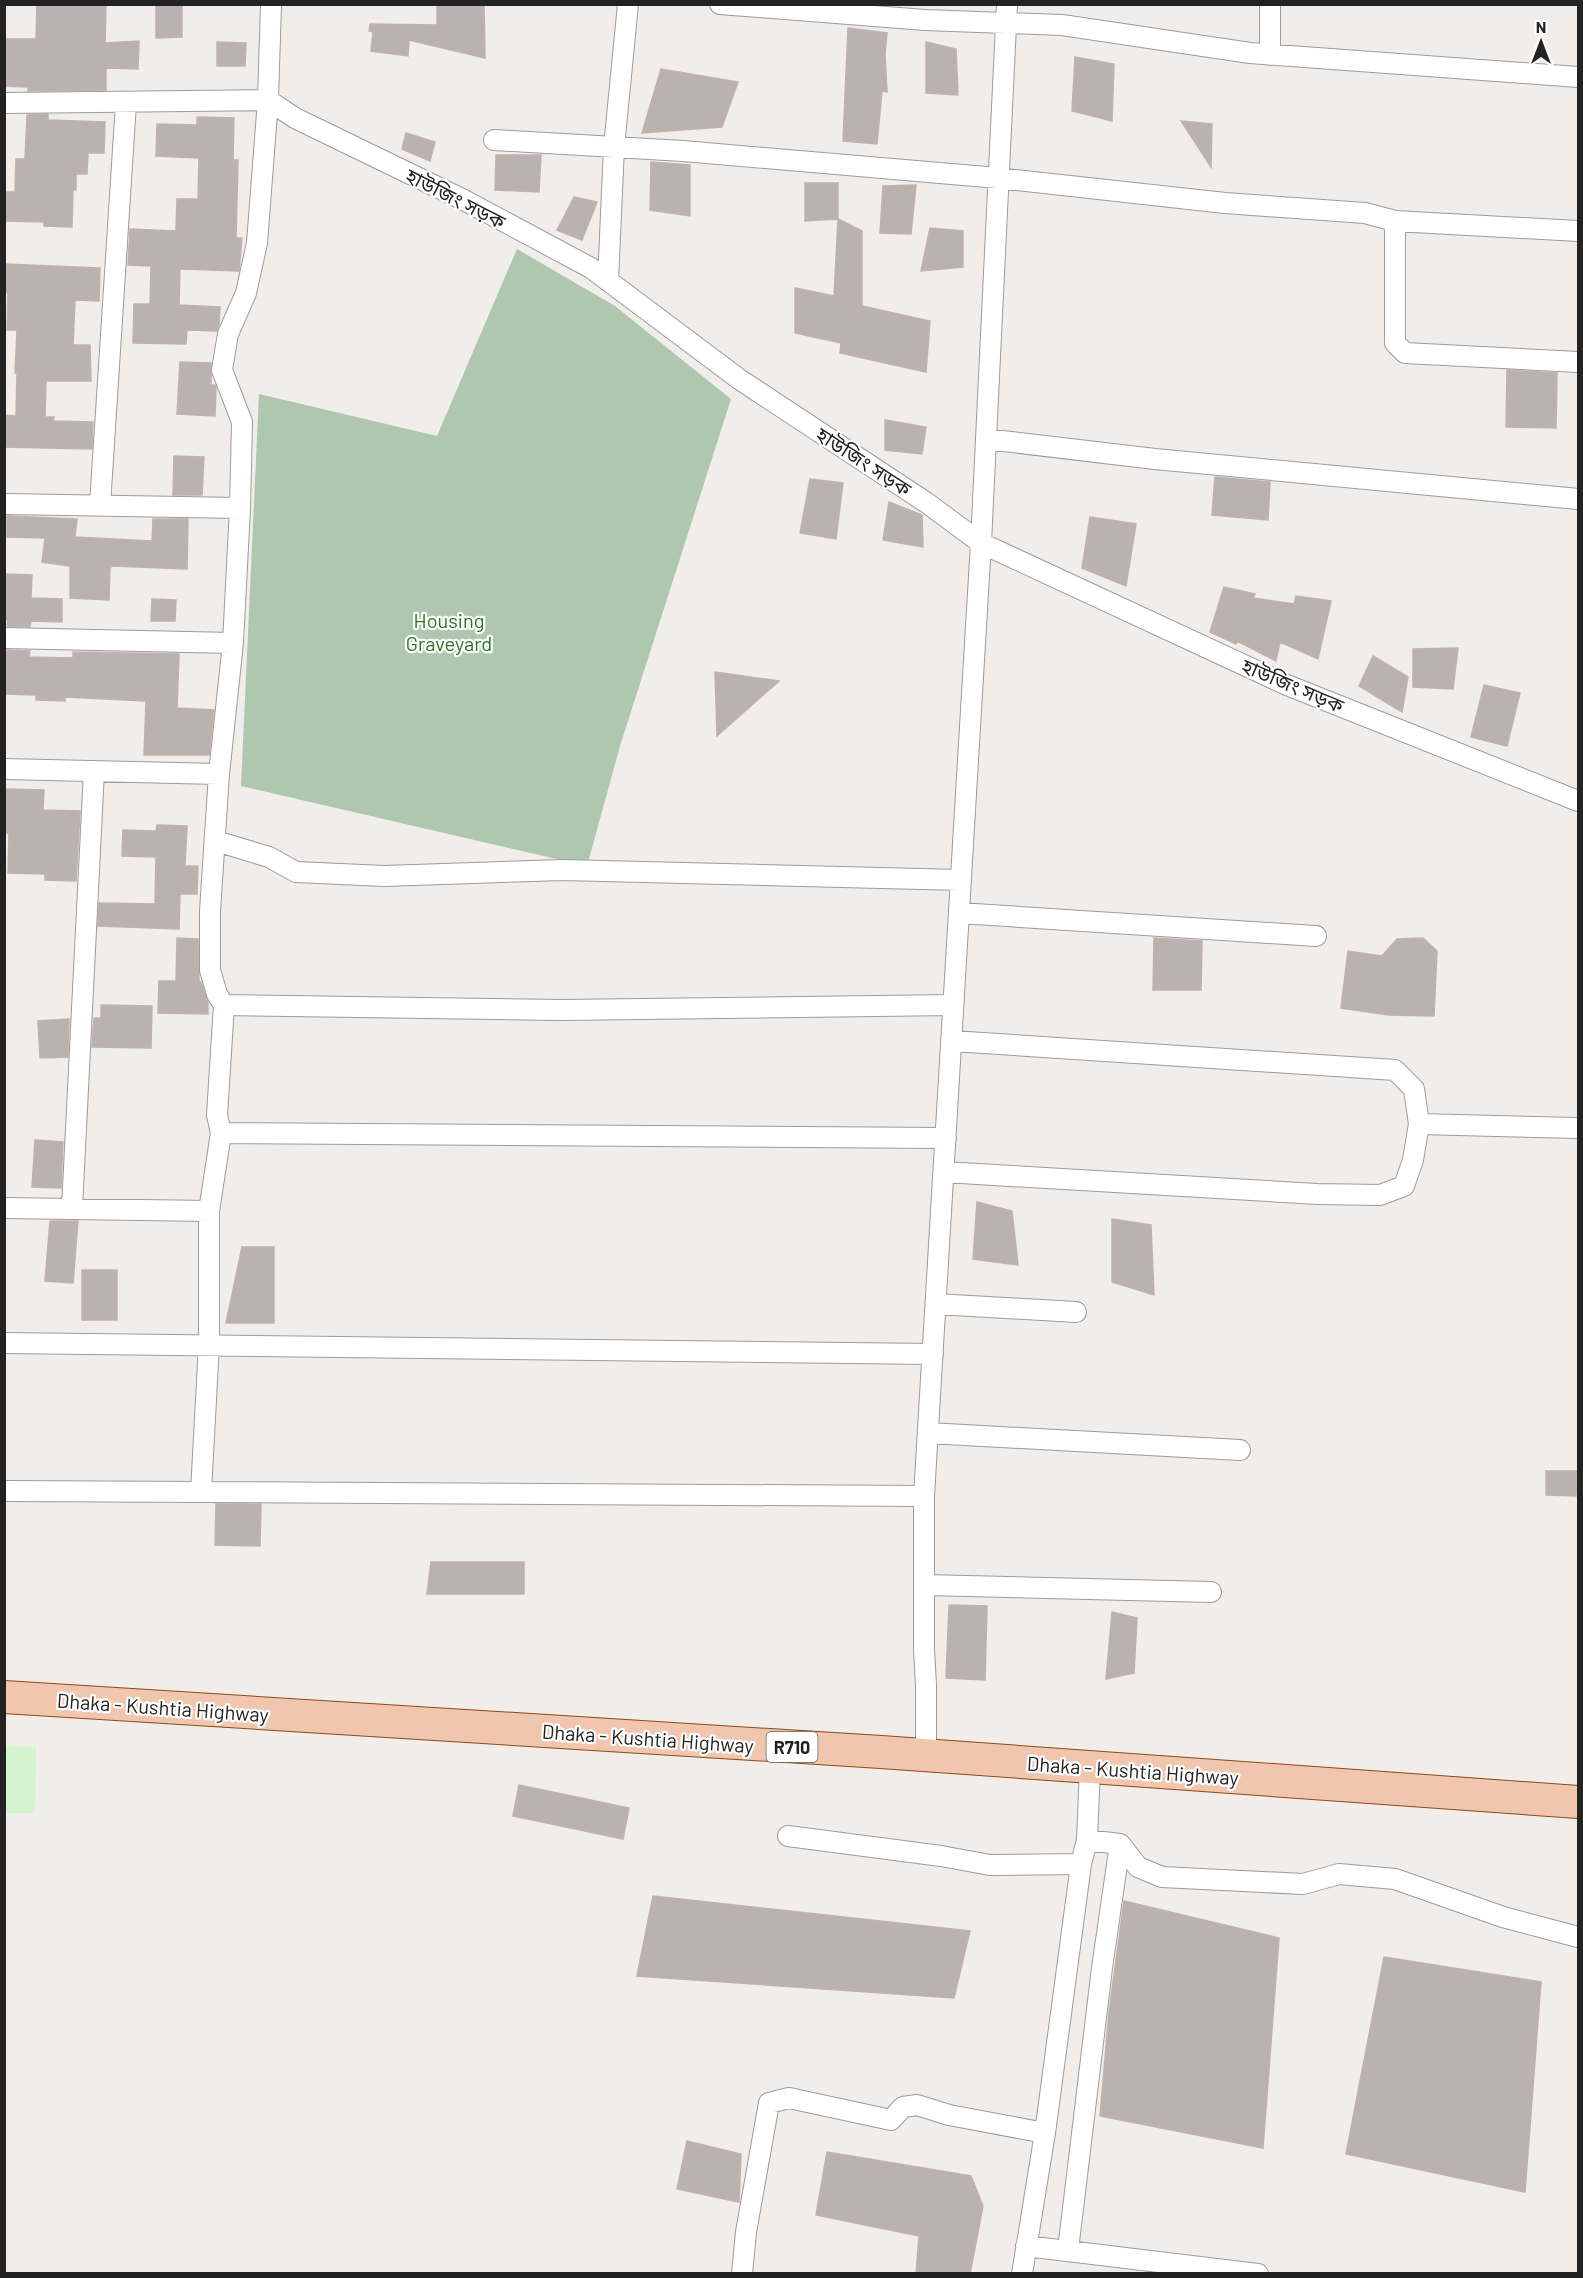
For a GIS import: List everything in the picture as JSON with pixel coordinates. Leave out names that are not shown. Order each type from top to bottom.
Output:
[{"type":"main road","name":"Dhaka - Kushtia Highway","points":[[4,1697],[926,1756],[1578,1802]]},
{"type":"street","points":[[201,1492],[209,1344],[209,1211],[221,1133],[217,1115],[224,1005],[217,994],[210,970],[210,911],[219,774],[233,643],[242,422],[222,370],[228,334],[246,293],[257,243],[268,100],[271,4]]},
{"type":"street","points":[[608,280],[614,147],[627,4]]},
{"type":"street","points":[[720,4],[1007,14],[1062,25],[1270,55],[1578,77]]},
{"type":"street","points":[[1270,4],[1270,55]]},
{"type":"street","points":[[926,1756],[924,1496],[981,543],[1007,14]]},
{"type":"street","points":[[4,103],[268,100]]},
{"type":"street","name":"হাউজিং সড়ক","points":[[268,100],[295,118],[464,200],[581,263],[608,280],[739,379],[927,502],[981,543],[1287,685],[1578,801]]},
{"type":"street","points":[[100,505],[126,103]]},
{"type":"street","points":[[494,140],[614,147],[998,178],[1226,203],[1365,213],[1395,221],[1578,231]]},
{"type":"street","points":[[1395,221],[1395,343],[1405,353],[1578,362]]},
{"type":"street","points":[[986,439],[1155,459],[1578,498]]},
{"type":"street","points":[[4,504],[240,508]]},
{"type":"street","points":[[4,638],[233,643]]},
{"type":"street","points":[[4,769],[219,774]]},
{"type":"street","points":[[72,1208],[94,771]]},
{"type":"street","points":[[216,841],[269,857],[296,872],[384,876],[563,870],[961,880]]},
{"type":"street","points":[[959,913],[1316,936]]},
{"type":"street","points":[[224,1005],[561,1010],[953,1005]]},
{"type":"street","points":[[944,1172],[1317,1194],[1380,1195],[1404,1186],[1413,1160],[1419,1124],[1414,1089],[1395,1070],[952,1041]]},
{"type":"street","points":[[1419,1124],[1578,1128]]},
{"type":"street","points":[[221,1133],[946,1138]]},
{"type":"street","points":[[4,1208],[209,1211]]},
{"type":"street","points":[[936,1304],[1076,1312]]},
{"type":"street","points":[[4,1343],[933,1354]]},
{"type":"street","points":[[928,1433],[1240,1450]]},
{"type":"street","points":[[4,1491],[924,1496]]},
{"type":"street","points":[[925,1585],[1211,1592]]},
{"type":"street","points":[[1022,2274],[1045,2133],[1081,1864],[1087,1840],[1090,1767]]},
{"type":"street","points":[[788,1836],[941,1856],[990,1865],[1081,1864]]},
{"type":"street","points":[[1087,1840],[1120,1844],[1138,1867],[1162,1877],[1303,1884],[1339,1874],[1395,1879],[1503,1917],[1578,1937]]},
{"type":"street","points":[[1068,2250],[1102,1968],[1120,1844]]},
{"type":"street","points":[[742,2274],[746,2232],[769,2103],[789,2098],[891,2120],[903,2107],[917,2105],[949,2115],[1045,2133]]},
{"type":"street","points":[[1026,2246],[1068,2250],[1150,2267],[1258,2274]]},
{"type":"green space","name":"Housing Graveyard","points":[[517,249],[615,306],[731,399],[620,746],[587,866],[241,786],[259,394],[437,436]]},
{"type":"green space","points":[[5,1746],[36,1747],[35,1813],[5,1813]]},
{"type":"building","points":[[37,4],[106,4],[105,43],[139,41],[138,69],[106,68],[106,90],[28,91],[28,87],[4,86],[4,39],[36,39]]},
{"type":"building","points":[[156,4],[182,4],[182,37],[156,38]]},
{"type":"building","points":[[437,4],[484,4],[485,58],[409,40],[408,56],[371,51],[373,32],[369,31],[370,24],[437,25]]},
{"type":"building","points":[[848,28],[887,33],[885,54],[887,92],[882,91],[877,144],[843,141]]},
{"type":"building","points":[[217,42],[246,43],[245,66],[217,66]]},
{"type":"building","points":[[926,42],[956,49],[958,95],[926,93]]},
{"type":"building","points":[[1075,57],[1114,64],[1112,121],[1072,111]]},
{"type":"building","points":[[661,69],[738,82],[722,127],[642,133]]},
{"type":"building","points":[[48,114],[48,120],[105,122],[104,153],[88,153],[87,174],[76,174],[72,227],[44,226],[44,222],[4,221],[4,192],[15,192],[16,159],[25,159],[27,115]]},
{"type":"building","points":[[197,117],[234,118],[233,160],[238,160],[236,238],[242,238],[239,271],[180,269],[179,305],[220,307],[217,331],[187,330],[186,344],[133,343],[134,304],[150,304],[151,266],[128,265],[130,229],[176,231],[177,199],[198,199],[199,158],[156,156],[157,124],[197,125]]},
{"type":"building","points":[[1181,121],[1212,124],[1211,167]]},
{"type":"building","points":[[406,133],[435,142],[430,161],[402,149]]},
{"type":"building","points":[[496,155],[541,155],[539,192],[495,190]]},
{"type":"building","points":[[651,162],[690,165],[690,216],[650,210]]},
{"type":"building","points":[[805,183],[838,183],[838,219],[805,221]]},
{"type":"building","points":[[916,185],[911,234],[880,233],[883,186]]},
{"type":"building","points":[[574,197],[597,202],[582,240],[557,230]]},
{"type":"building","points":[[838,219],[862,231],[862,306],[930,321],[926,372],[840,353],[841,343],[795,333],[795,288],[834,296]]},
{"type":"building","points":[[930,228],[963,231],[963,267],[921,271]]},
{"type":"building","points":[[4,264],[100,268],[99,301],[75,300],[73,345],[90,345],[91,381],[46,381],[45,417],[54,417],[53,421],[93,422],[92,449],[4,447],[4,415],[16,416],[17,330],[7,330],[8,293],[4,292]]},
{"type":"building","points":[[180,362],[211,363],[211,385],[216,387],[215,416],[177,414]]},
{"type":"building","points":[[1507,370],[1557,373],[1556,428],[1506,427]]},
{"type":"building","points":[[885,420],[926,427],[922,454],[885,450]]},
{"type":"building","points":[[174,456],[204,457],[202,495],[173,495]]},
{"type":"building","points":[[1215,477],[1270,482],[1268,520],[1212,515]]},
{"type":"building","points":[[810,479],[843,483],[836,539],[800,533]]},
{"type":"building","points":[[889,502],[922,515],[923,547],[883,540]]},
{"type":"building","points":[[7,516],[77,519],[75,537],[152,541],[153,519],[188,519],[187,569],[112,566],[110,568],[109,600],[70,598],[70,566],[42,562],[45,538],[7,537]]},
{"type":"building","points":[[1090,517],[1136,524],[1126,586],[1082,568]]},
{"type":"building","points":[[4,574],[32,575],[31,598],[62,599],[62,622],[31,621],[30,627],[7,626],[8,620],[4,620]]},
{"type":"building","points":[[1224,587],[1255,594],[1253,598],[1294,604],[1296,596],[1331,601],[1318,659],[1280,642],[1276,661],[1237,641],[1236,644],[1210,632]]},
{"type":"building","points":[[152,599],[176,600],[175,621],[151,621]]},
{"type":"building","points":[[1458,648],[1453,689],[1413,687],[1413,649]]},
{"type":"building","points":[[7,650],[30,651],[29,657],[73,658],[73,652],[179,654],[177,708],[214,710],[209,755],[144,755],[146,701],[65,697],[65,701],[36,700],[36,695],[5,694]]},
{"type":"building","points":[[1373,656],[1408,677],[1402,712],[1359,686]]},
{"type":"building","points":[[715,672],[779,681],[717,736]]},
{"type":"building","points":[[1484,685],[1520,693],[1507,746],[1471,737]]},
{"type":"building","points":[[4,789],[44,790],[43,810],[80,811],[76,881],[45,880],[45,874],[8,873],[9,833],[4,833]]},
{"type":"building","points":[[157,825],[187,826],[185,866],[198,866],[197,894],[180,894],[179,929],[98,926],[99,903],[155,904],[156,857],[122,856],[123,830],[156,831]]},
{"type":"building","points":[[177,938],[198,939],[199,982],[201,982],[208,1003],[208,1014],[158,1013],[159,981],[176,981]]},
{"type":"building","points":[[1154,938],[1202,941],[1201,990],[1153,990]]},
{"type":"building","points":[[1423,938],[1437,951],[1434,1016],[1389,1015],[1341,1008],[1348,951],[1382,956],[1397,939]]},
{"type":"building","points":[[101,1005],[152,1006],[151,1048],[92,1047],[94,1018],[101,1018]]},
{"type":"building","points":[[69,1019],[68,1057],[40,1058],[38,1021]]},
{"type":"building","points":[[35,1140],[63,1142],[61,1188],[32,1187]]},
{"type":"building","points":[[977,1202],[1012,1211],[1018,1265],[973,1259]]},
{"type":"building","points":[[1112,1219],[1151,1225],[1154,1295],[1112,1282]]},
{"type":"building","points":[[50,1221],[78,1221],[73,1283],[45,1281]]},
{"type":"building","points":[[242,1247],[274,1247],[274,1323],[226,1323]]},
{"type":"building","points":[[82,1270],[117,1270],[117,1320],[82,1320]]},
{"type":"building","points":[[1546,1471],[1577,1471],[1576,1496],[1546,1495]]},
{"type":"building","points":[[216,1504],[261,1504],[260,1546],[215,1545]]},
{"type":"building","points":[[431,1562],[524,1562],[524,1594],[427,1594]]},
{"type":"building","points":[[949,1605],[987,1606],[985,1680],[946,1678]]},
{"type":"building","points":[[1112,1612],[1137,1618],[1134,1673],[1106,1679]]},
{"type":"building","points":[[519,1785],[629,1808],[623,1839],[513,1816]]},
{"type":"building","points":[[653,1896],[970,1931],[954,1998],[637,1976]]},
{"type":"building","points":[[1124,1901],[1279,1938],[1263,2148],[1100,2116],[1109,2012]]},
{"type":"building","points":[[1384,1957],[1541,1982],[1525,2192],[1346,2154]]},
{"type":"building","points":[[687,2141],[741,2154],[739,2202],[677,2189]]},
{"type":"building","points":[[827,2152],[971,2176],[983,2206],[970,2274],[916,2274],[919,2236],[816,2215]]}]
